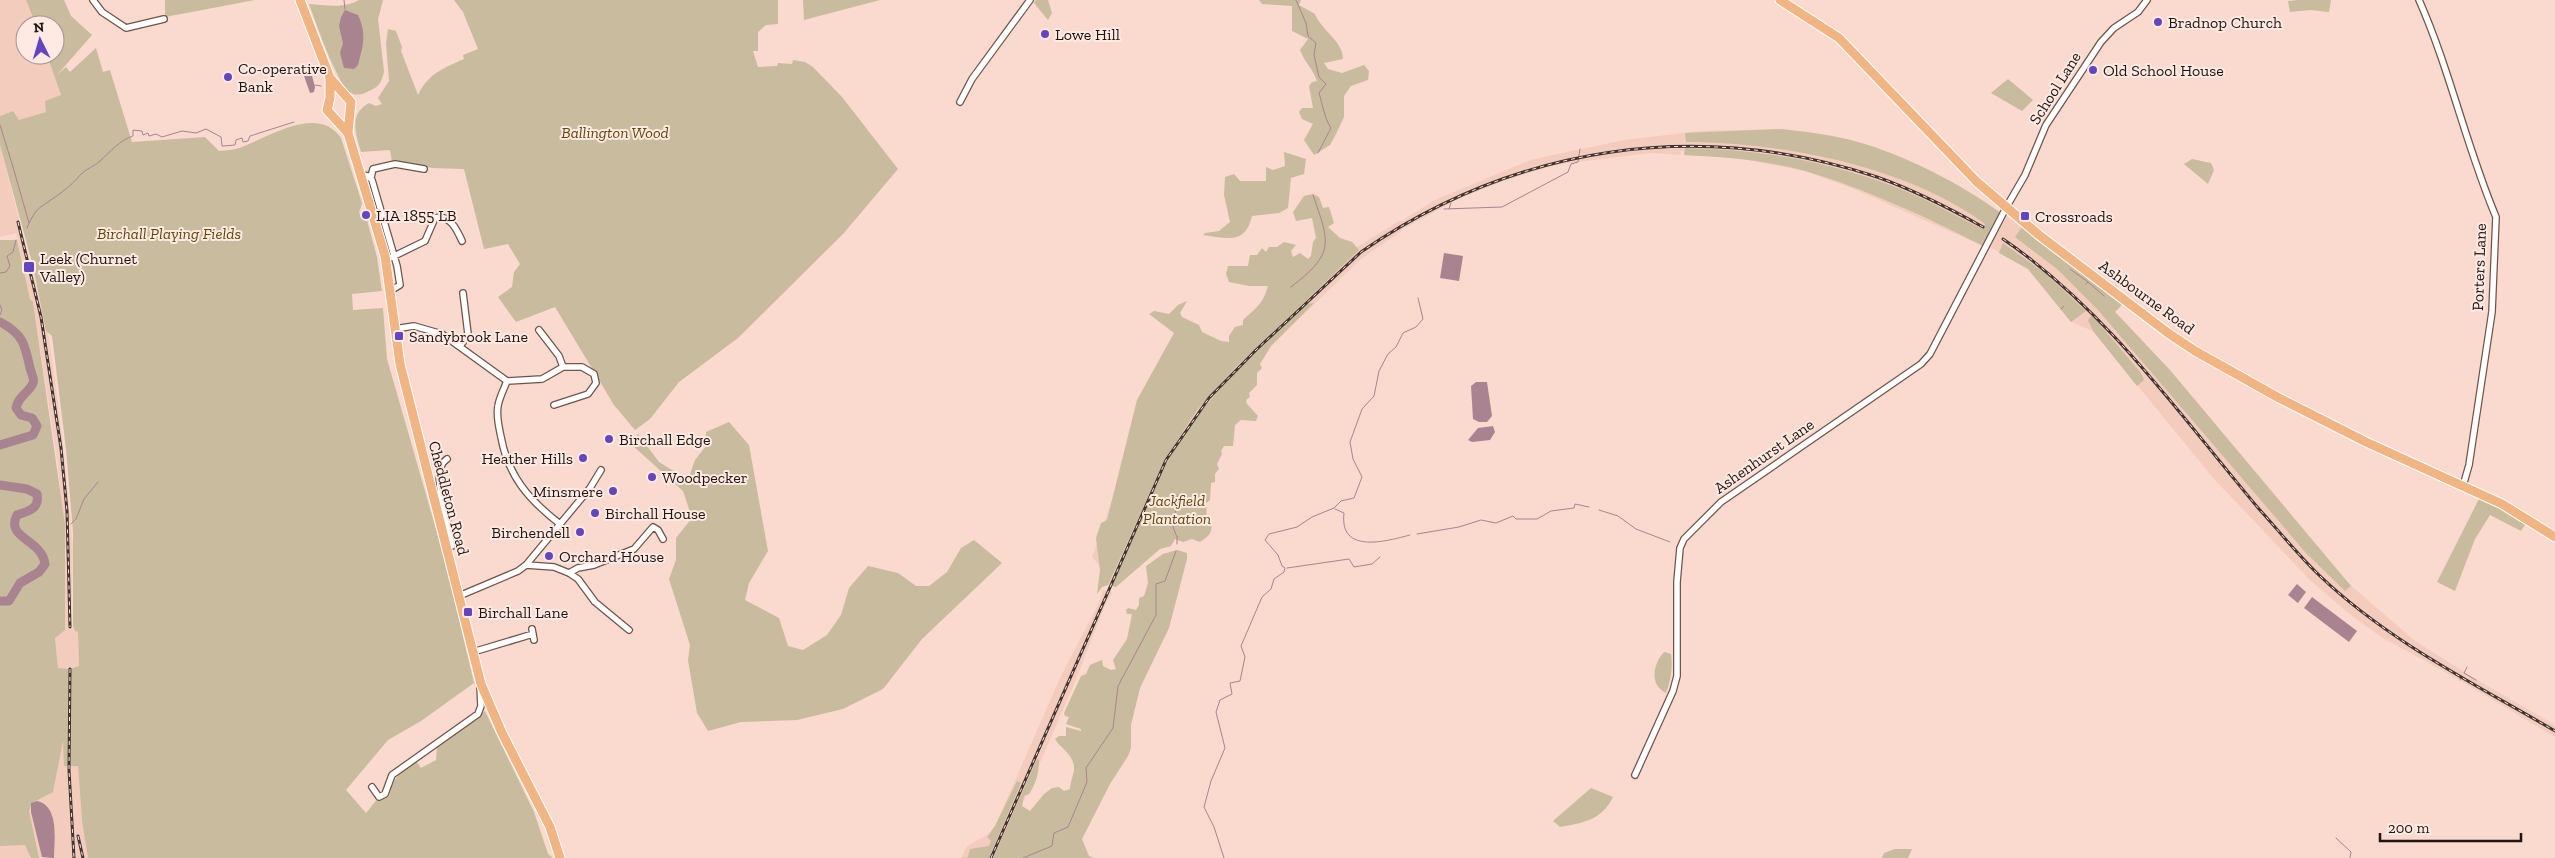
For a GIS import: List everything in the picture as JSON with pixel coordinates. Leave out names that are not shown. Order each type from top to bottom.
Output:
[{"type":"highway","name":"Cheddleton Road","points":[[300,0],[330,78],[352,105],[349,115],[348,133]]},
{"type":"highway","name":"Ashbourne Road","points":[[1780,0],[1839,38],[1977,182],[2114,293],[2195,351],[2358,438],[2520,514],[2555,537]]},
{"type":"highway","name":"Cheddleton Road","points":[[330,78],[330,98],[326,104],[327,112],[348,133],[366,176],[386,260],[394,329],[419,448],[447,547],[481,684],[502,733],[550,827],[560,858]]},
{"type":"highway","points":[[330,98],[336,95],[344,95]]},
{"type":"highway","points":[[337,120],[349,115]]},
{"type":"street","points":[[93,0],[102,12],[126,28],[164,19]]},
{"type":"street","points":[[960,102],[972,79],[1030,0]]},
{"type":"street","name":"School Lane","points":[[2006,206],[2025,175],[2046,125],[2070,86],[2101,42],[2114,28],[2138,12],[2147,0]]},
{"type":"street","name":"Porters Lane","points":[[2418,0],[2439,46],[2467,140],[2496,217],[2497,229],[2493,244],[2492,312],[2487,354],[2469,465],[2463,486]]},
{"type":"street","points":[[390,291],[400,285],[395,256],[366,176],[373,169],[395,164],[424,169]]},
{"type":"street","name":"Ashenhurst Lane","points":[[1635,776],[1673,691],[1677,676],[1677,582],[1684,538],[1720,502],[1926,358],[1939,339],[2006,206]]},
{"type":"street","points":[[386,260],[425,241],[436,218],[442,217],[450,222],[462,241]]},
{"type":"street","points":[[460,345],[468,334],[462,293]]},
{"type":"street","points":[[394,329],[423,327],[442,334],[460,345],[499,377],[507,381],[542,379],[564,367],[587,368],[594,374],[596,383],[588,394],[554,405]]},
{"type":"street","points":[[539,330],[559,356],[564,367]]},
{"type":"street","points":[[507,381],[498,402],[497,416],[502,444],[510,468],[529,498],[560,524]]},
{"type":"street","points":[[447,460],[443,462],[438,473],[452,538],[452,546],[447,547]]},
{"type":"street","points":[[459,596],[518,571],[526,565],[590,488],[602,470]]},
{"type":"street","points":[[569,573],[572,570],[594,565],[634,549],[653,527],[658,530],[662,539]]},
{"type":"street","points":[[526,565],[554,568],[569,573],[584,586],[595,602],[629,630]]},
{"type":"street","points":[[473,652],[533,634]]},
{"type":"street","points":[[372,788],[379,797],[385,794],[392,775],[478,714],[481,706],[481,684]]},
{"type":"shaded area","points":[[0,0],[26,0],[32,15],[15,15],[15,65],[50,65],[61,95],[46,112],[19,121],[13,111],[0,116]]},
{"type":"shaded area","points":[[345,10],[358,15],[363,34],[358,65],[354,69],[344,68],[340,53],[343,43],[339,26]]},
{"type":"shaded area","points":[[307,70],[311,72],[315,87],[314,92],[310,93],[303,73]]},
{"type":"shaded area","points":[[1782,129],[1858,142],[1958,186],[2001,213],[1983,246],[1854,189],[1805,171],[1737,158],[1684,155],[1684,151],[1681,151],[1681,155],[1650,153],[1555,165],[1506,180],[1462,197],[1405,228],[1404,226],[1400,232],[1361,259],[1271,346],[1117,585],[1104,583],[1099,565],[1092,557],[1117,487],[1140,450],[1354,249],[1399,221],[1404,221],[1435,200],[1530,160],[1624,140],[1702,131]]},
{"type":"shaded area","points":[[0,145],[49,337],[61,426],[73,549],[71,626],[78,632],[79,666],[66,669],[64,766],[78,766],[82,821],[88,858],[0,858],[0,702],[58,668],[55,638],[66,555],[58,466],[33,302],[30,299],[16,233],[0,237]]},
{"type":"shaded area","points":[[2007,216],[2072,267],[2143,341],[2218,428],[2341,577],[2414,640],[2467,674],[2555,725],[2555,737],[2456,678],[2381,637],[2348,613],[2310,580],[2214,479],[2093,331],[2071,322],[2028,269],[1990,247]]},
{"type":"shaded area","points":[[1444,253],[1463,256],[1459,281],[1440,278]]},
{"type":"shaded area","points":[[1476,382],[1487,382],[1492,416],[1487,422],[1479,422],[1473,419],[1471,386]]},
{"type":"shaded area","points":[[1493,426],[1495,432],[1490,440],[1472,442],[1468,440],[1478,428]]},
{"type":"shaded area","points":[[2297,584],[2306,592],[2298,603],[2288,595]]},
{"type":"shaded area","points":[[1103,590],[1113,592],[1105,605],[1077,677],[999,858],[961,858],[967,846],[989,834],[995,826],[1061,676],[1099,603]]},
{"type":"shaded area","points":[[2312,597],[2357,631],[2349,642],[2304,608]]},
{"type":"shaded area","points":[[37,801],[44,804],[52,817],[55,834],[54,858],[42,857],[31,812],[31,803]]},
{"type":"green space","name":"Birchall Playing Fields","points":[[26,0],[64,0],[71,16],[92,35],[57,75],[66,67],[70,72],[96,48],[103,72],[110,70],[132,142],[205,137],[219,151],[232,150],[291,126],[305,123],[319,124],[331,128],[341,138],[362,203],[359,213],[367,220],[377,257],[382,291],[352,294],[353,310],[383,308],[387,359],[446,564],[474,683],[421,721],[388,740],[346,790],[366,813],[379,797],[389,797],[395,780],[406,769],[416,761],[421,768],[436,760],[437,747],[485,711],[534,812],[548,854],[553,858],[88,858],[82,821],[78,766],[64,766],[63,741],[53,792],[32,803],[29,811],[39,858],[31,858],[25,845],[0,846],[0,240],[17,240],[30,299],[33,302],[65,525],[65,630],[55,638],[58,668],[70,669],[79,666],[78,632],[75,631],[73,626],[73,532],[66,449],[52,336],[46,331],[33,266],[0,145],[0,116],[13,111],[19,120],[46,112],[45,101],[61,95],[50,65],[65,65],[65,15],[32,15]]},
{"type":"green space","points":[[165,0],[255,0],[165,17]]},
{"type":"green space","points":[[359,0],[383,0],[378,19],[384,71],[378,86],[363,94],[353,94],[340,79],[327,52],[309,4],[347,5]]},
{"type":"green space","name":"Ballington Wood","points":[[454,0],[778,0],[778,24],[766,25],[758,32],[758,51],[753,51],[758,67],[777,66],[778,63],[792,64],[793,60],[805,62],[813,67],[842,97],[898,169],[843,234],[738,338],[679,382],[650,419],[635,430],[614,405],[555,307],[516,322],[498,297],[512,287],[514,272],[520,264],[508,244],[484,249],[464,169],[433,168],[392,162],[390,150],[361,152],[355,125],[358,113],[369,103],[376,106],[382,104],[378,98],[389,81],[386,43],[388,29],[396,31],[402,47],[401,51],[418,95],[437,72],[464,59],[463,55],[478,49],[463,12]]},
{"type":"green space","points":[[803,0],[880,0],[804,20]]},
{"type":"green space","points":[[1036,0],[1048,0],[1052,13],[1048,20],[1034,3]]},
{"type":"green space","points":[[1259,0],[1301,0],[1299,5],[1315,14],[1336,41],[1342,53],[1343,59],[1324,63],[1328,69],[1342,73],[1364,65],[1369,71],[1368,80],[1351,86],[1344,96],[1344,117],[1330,145],[1314,155],[1304,140],[1313,124],[1302,119],[1299,112],[1302,108],[1313,108],[1309,86],[1312,82],[1317,81],[1300,50],[1308,39],[1292,31],[1292,6],[1262,4]]},
{"type":"green space","points":[[2331,0],[2329,12],[2310,10],[2290,12],[2288,1]]},
{"type":"green space","points":[[2008,79],[2033,100],[2022,111],[1991,93]]},
{"type":"green space","points":[[1782,129],[1849,140],[1895,155],[1950,181],[2001,213],[1983,246],[1895,204],[1805,171],[1745,160],[1684,155],[1685,148],[1715,149],[1744,151],[1804,160],[1861,175],[1890,185],[1917,196],[1982,229],[1985,224],[1954,204],[1919,187],[1842,161],[1762,147],[1686,142],[1685,133]]},
{"type":"green space","points":[[1284,152],[1306,159],[1304,174],[1291,178],[1288,208],[1279,213],[1252,216],[1245,232],[1234,238],[1203,235],[1219,231],[1230,222],[1224,195],[1225,177],[1234,174],[1240,181],[1266,181],[1266,167],[1273,170],[1285,166]]},
{"type":"green space","points":[[2192,159],[2211,163],[2214,170],[2208,184],[2184,164]]},
{"type":"green space","points":[[1313,194],[1319,197],[1323,208],[1329,207],[1334,223],[1328,227],[1340,238],[1352,242],[1359,250],[1236,367],[1197,410],[1164,461],[1108,585],[1102,587],[1097,594],[1100,570],[1096,538],[1101,523],[1107,520],[1137,400],[1174,333],[1149,314],[1154,311],[1169,314],[1178,305],[1187,301],[1180,313],[1182,317],[1199,325],[1202,332],[1221,341],[1229,342],[1229,336],[1235,327],[1243,325],[1243,320],[1261,302],[1268,286],[1249,286],[1229,282],[1226,274],[1228,266],[1248,266],[1250,255],[1257,255],[1262,248],[1266,252],[1269,247],[1277,247],[1284,242],[1296,245],[1291,251],[1293,257],[1300,253],[1308,259],[1311,256],[1313,242],[1316,238],[1312,218],[1296,221],[1293,212],[1304,196]]},
{"type":"green space","points":[[2022,227],[2123,304],[2115,312],[2170,370],[2351,586],[2345,591],[2306,553],[2098,310],[2057,269],[2015,237]]},
{"type":"green space","points":[[2003,243],[2046,274],[2086,311],[2071,322],[2028,269],[1999,253]]},
{"type":"green space","name":"Jackfield Plantation","points":[[1314,303],[1271,346],[1260,364],[1262,368],[1257,373],[1257,385],[1249,393],[1250,397],[1246,400],[1247,404],[1258,416],[1256,421],[1241,420],[1235,425],[1233,446],[1224,446],[1221,451],[1222,454],[1217,464],[1219,469],[1215,474],[1215,482],[1211,483],[1210,500],[1206,503],[1207,520],[1211,523],[1209,534],[1200,542],[1192,539],[1183,542],[1175,539],[1171,546],[1160,549],[1116,587],[1112,586],[1159,478],[1191,424],[1255,353],[1307,304]]},
{"type":"green space","points":[[2092,315],[2141,373],[2144,380],[2137,386],[2093,331],[2088,320]]},
{"type":"green space","points":[[729,422],[749,445],[768,551],[749,583],[745,600],[779,618],[788,646],[803,650],[827,635],[841,615],[849,588],[868,566],[898,573],[916,586],[929,586],[947,572],[961,548],[974,540],[1002,563],[922,639],[883,689],[843,709],[797,720],[741,722],[708,731],[697,713],[688,660],[690,645],[669,579],[676,560],[676,538],[692,518],[683,491],[632,445],[638,434],[659,462],[688,480],[695,460],[706,446],[706,432]]},
{"type":"green space","points":[[2480,497],[2528,520],[2521,531],[2490,515],[2475,539],[2455,591],[2437,582]]},
{"type":"green space","points":[[1177,550],[1187,553],[1187,559],[1169,628],[1140,688],[1131,725],[1131,748],[1082,839],[1089,856],[1094,858],[993,858],[1037,759],[1039,760],[1037,778],[1029,794],[1024,796],[1022,806],[1030,811],[1044,794],[1052,788],[1059,787],[1064,791],[1070,789],[1074,764],[1070,756],[1055,739],[1059,736],[1066,736],[1066,727],[1081,731],[1081,729],[1066,724],[1069,717],[1065,716],[1064,713],[1081,676],[1086,674],[1090,665],[1102,660],[1103,666],[1111,670],[1116,669],[1113,660],[1127,639],[1132,614],[1127,614],[1126,610],[1128,608],[1136,610],[1139,605],[1139,598],[1144,596],[1148,583],[1146,566],[1163,554]]},
{"type":"green space","points":[[1664,652],[1671,654],[1672,659],[1671,674],[1666,693],[1657,685],[1655,680],[1655,668]]},
{"type":"green space","points":[[1017,781],[1021,783],[989,858],[963,858],[968,857],[970,849],[989,846],[991,841],[987,837],[995,826]]},
{"type":"green space","points":[[1591,788],[1613,797],[1603,811],[1584,822],[1568,826],[1560,827],[1553,821]]},
{"type":"green space","points":[[1895,849],[1912,849],[1908,858],[1882,858],[1884,853]]},
{"type":"waterway","points":[[344,0],[345,9]]},
{"type":"waterway","points":[[1296,0],[1306,23],[1308,36],[1316,43],[1314,55],[1319,77],[1326,84],[1319,93],[1325,116],[1331,128],[1318,153]]},
{"type":"waterway","points":[[315,85],[321,86]]},
{"type":"waterway","points":[[27,228],[39,208],[72,184],[83,172],[98,163],[119,143],[133,136],[133,130],[142,131],[143,135],[148,133],[149,136],[156,134],[162,137],[182,131],[196,133],[206,129],[221,137],[222,146],[235,145],[236,140],[242,138],[243,142],[248,141],[250,136],[294,122]]},
{"type":"waterway","points":[[0,125],[13,167]]},
{"type":"waterway","points":[[1444,209],[1502,207],[1568,172],[1571,164],[1578,162],[1580,149]]},
{"type":"waterway","points":[[13,167],[29,223]]},
{"type":"waterway","points":[[1291,287],[1315,265],[1322,256],[1325,247],[1323,225],[1313,195]]},
{"type":"waterway","points":[[1449,209],[1451,203]]},
{"type":"waterway","points":[[0,273],[6,272],[10,266],[7,256],[13,252],[16,240]]},
{"type":"waterway","points":[[2070,269],[2088,282]]},
{"type":"waterway","points":[[2086,284],[2088,282],[2104,296]]},
{"type":"waterway","points":[[1224,858],[1214,827],[1204,807],[1211,781],[1225,748],[1216,712],[1220,700],[1232,694],[1230,683],[1240,681],[1245,657],[1241,646],[1262,597],[1271,589],[1274,579],[1284,572],[1285,568],[1282,566],[1278,555],[1265,540],[1269,534],[1297,527],[1312,517],[1334,508],[1341,501],[1354,498],[1362,477],[1353,459],[1350,442],[1362,409],[1374,396],[1379,371],[1388,354],[1396,347],[1403,333],[1416,327],[1423,319],[1418,298]]},
{"type":"waterway","points":[[0,305],[2,310],[0,315]]},
{"type":"waterway","points":[[2061,309],[2064,306]]},
{"type":"waterway","points":[[0,322],[8,326],[22,340],[33,381],[29,389],[19,400],[16,408],[21,415],[32,418],[37,426],[33,435],[0,445]]},
{"type":"waterway","points":[[71,524],[76,519],[84,499],[98,482]]},
{"type":"waterway","points":[[0,485],[27,489],[37,494],[35,507],[17,515],[15,523],[16,529],[20,534],[42,555],[45,564],[39,572],[20,583],[9,601],[0,601]]},
{"type":"waterway","points":[[1177,544],[1177,537],[1173,527],[1178,495]]},
{"type":"waterway","points":[[1417,534],[1459,527],[1481,520],[1496,523],[1513,516],[1516,519],[1537,519],[1551,511],[1574,508],[1575,504],[1589,507]]},
{"type":"waterway","points":[[1335,509],[1344,513],[1344,526],[1349,535],[1357,540],[1378,542],[1410,535]]},
{"type":"waterway","points":[[1599,510],[1618,516],[1636,529],[1670,542]]},
{"type":"waterway","points":[[1023,858],[1052,846],[1054,833],[1068,827],[1087,782],[1086,768],[1113,728],[1118,686],[1156,615],[1156,584],[1165,581],[1176,551]]},
{"type":"waterway","points":[[1287,568],[1349,559],[1354,567],[1372,564],[1380,557]]},
{"type":"waterway","points":[[2467,667],[2464,673],[2476,680]]},
{"type":"waterway","points":[[2336,838],[2351,852],[2350,858]]},
{"type":"railway","points":[[991,858],[1166,460],[1209,398],[1256,350],[1361,252],[1420,216],[1482,187],[1545,166],[1610,152],[1676,147],[1743,149],[1810,159],[1891,182],[1983,227]]},
{"type":"railway","points":[[18,222],[41,317],[61,448],[67,511],[70,627]]},
{"type":"railway","points":[[2003,239],[2041,267],[2109,331],[2140,365],[2259,509],[2320,576],[2374,621],[2403,641],[2555,731]]},
{"type":"railway","points":[[70,669],[69,770],[74,858]]},
{"type":"railway","points":[[78,836],[83,858]]},
{"type":"place","name":"Bradnop Church","points":[[2158,22]]},
{"type":"place","name":"Lowe Hill","points":[[1045,34]]},
{"type":"place","name":"Old School House","points":[[2093,70]]},
{"type":"place","name":"Co-operative Bank","points":[[228,77]]},
{"type":"place","name":"LIA 1855 LB","points":[[366,215]]},
{"type":"place","name":"Crossroads","points":[[2025,216]]},
{"type":"place","name":"Leek (Churnet Valley)","points":[[29,267]]},
{"type":"place","name":"Sandybrook Lane","points":[[399,336]]},
{"type":"place","name":"Birchall Edge","points":[[609,439]]},
{"type":"place","name":"Heather Hills","points":[[583,458]]},
{"type":"place","name":"Woodpecker","points":[[652,477]]},
{"type":"place","name":"Minsmere","points":[[613,491]]},
{"type":"place","name":"Birchall House","points":[[595,513]]},
{"type":"place","name":"Birchendell","points":[[580,532]]},
{"type":"place","name":"Orchard House","points":[[549,556]]},
{"type":"place","name":"Birchall Lane","points":[[468,612]]}]
